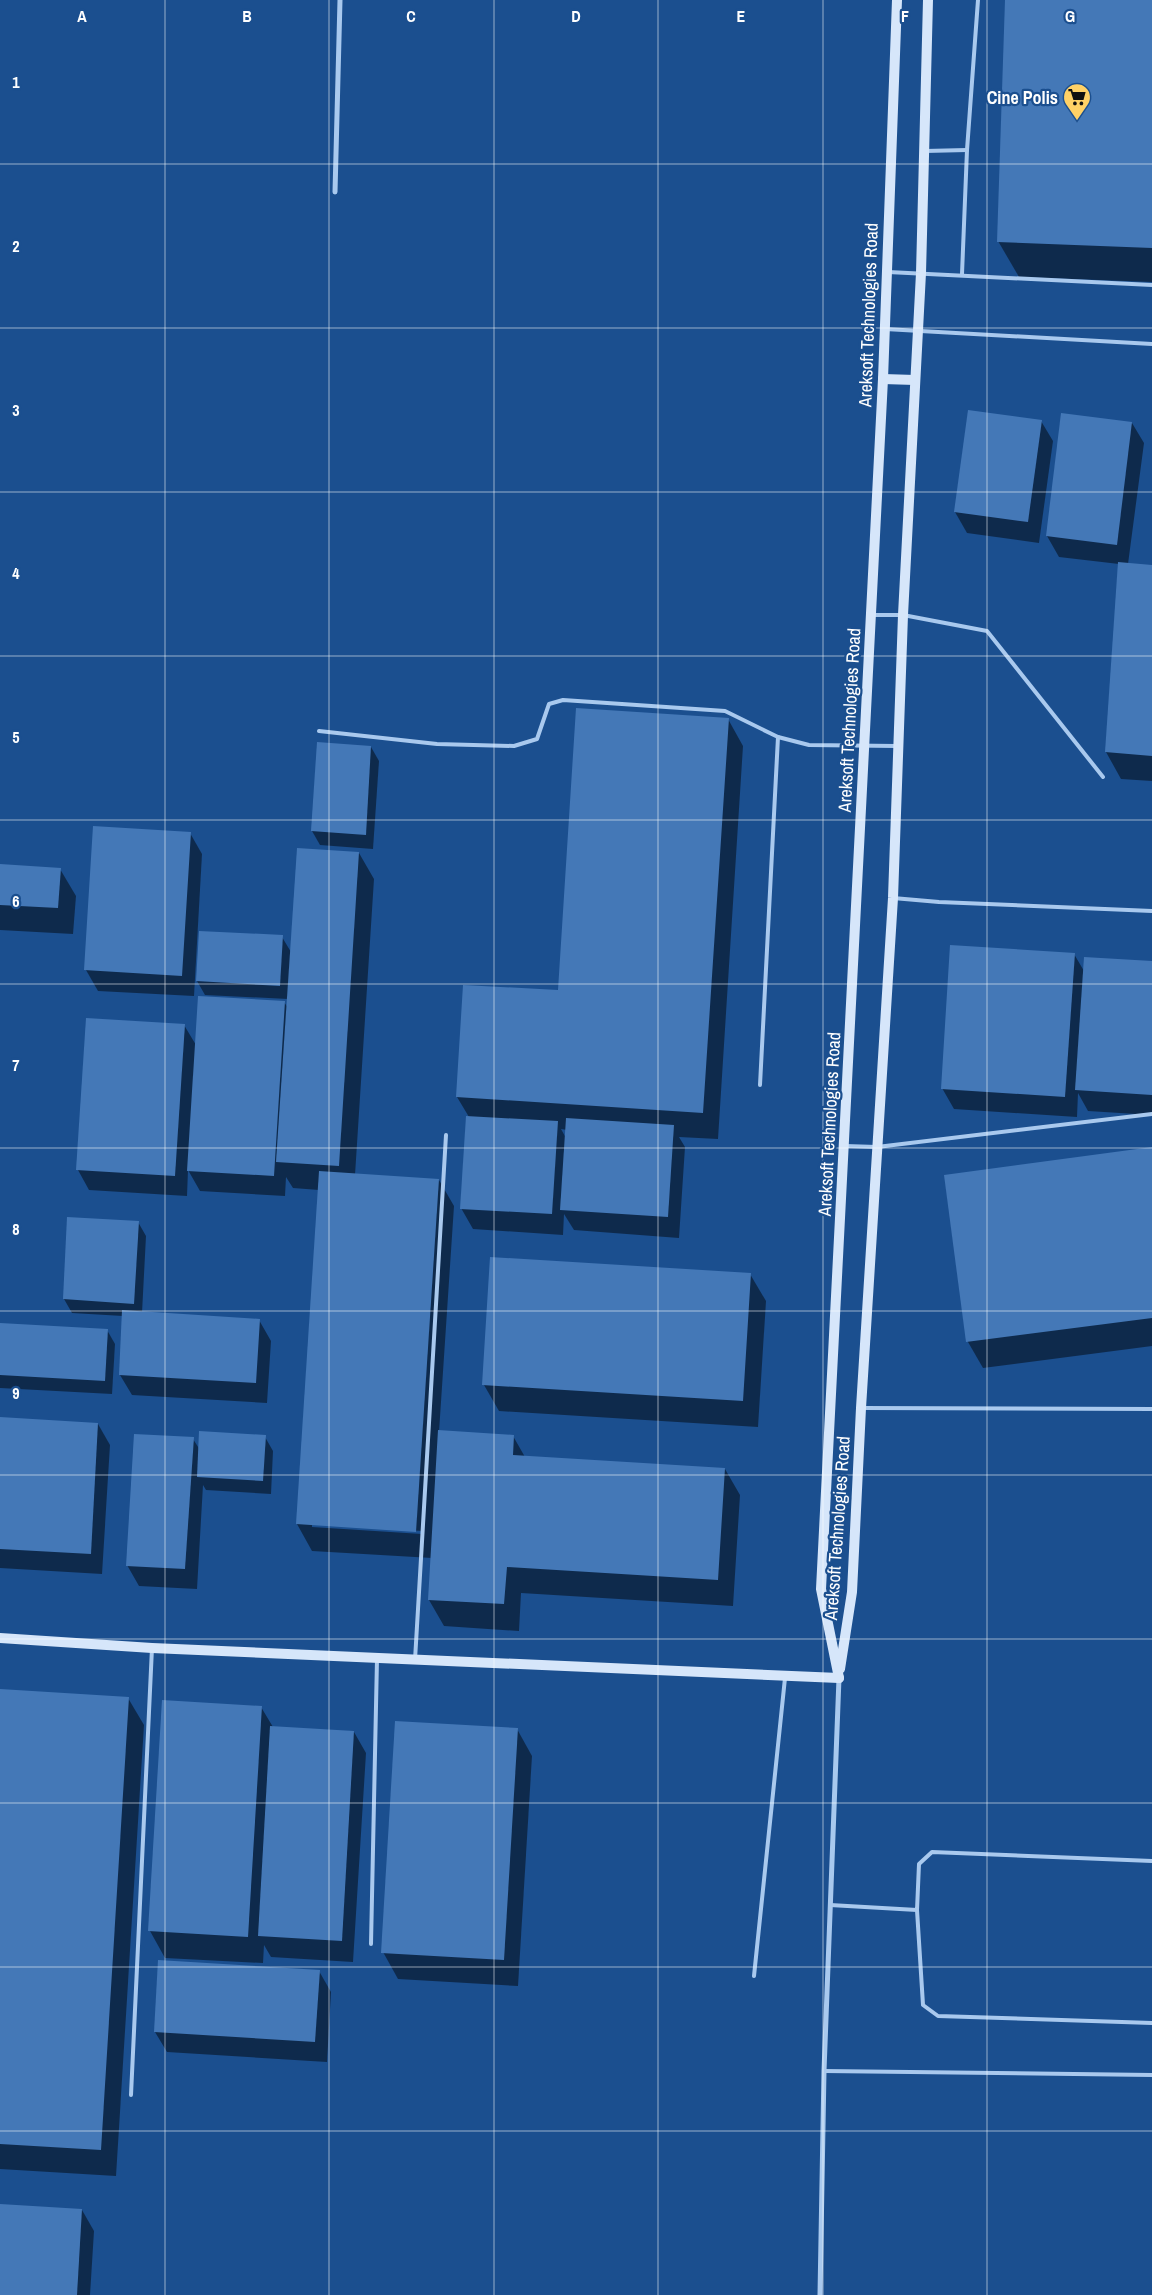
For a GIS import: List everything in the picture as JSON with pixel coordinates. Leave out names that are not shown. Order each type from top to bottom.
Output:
[{"type":"street","points":[[335,192],[340,0]]},
{"type":"street","name":"Areksoft Technologies Road","points":[[839,1678],[822,1589],[883,379],[885,272],[897,0]]},
{"type":"street","name":"Areksoft Technologies Road","points":[[839,1678],[852,1592],[861,1408],[893,898],[903,615],[921,273],[928,0]]},
{"type":"street","points":[[883,379],[915,380]]},
{"type":"street","points":[[0,1638],[152,1648],[839,1678],[824,2071],[820,2295]]},
{"type":"lane","points":[[962,274],[967,150],[978,0]]},
{"type":"lane","points":[[923,151],[967,150]]},
{"type":"lane","points":[[885,272],[962,274],[1152,285]]},
{"type":"lane","points":[[884,329],[1152,344]]},
{"type":"lane","points":[[870,615],[903,615],[987,631],[1103,777]]},
{"type":"lane","points":[[319,731],[437,744],[514,746],[537,739],[549,704],[562,700],[725,711],[778,737],[808,745],[899,746]]},
{"type":"lane","points":[[760,1085],[778,737]]},
{"type":"lane","points":[[893,898],[948,903],[1152,911]]},
{"type":"lane","points":[[845,1146],[877,1147],[1152,1114]]},
{"type":"lane","points":[[415,1660],[446,1135]]},
{"type":"lane","points":[[861,1408],[1152,1409]]},
{"type":"lane","points":[[131,2095],[152,1648]]},
{"type":"lane","points":[[371,1944],[377,1658]]},
{"type":"lane","points":[[754,1976],[785,1675]]},
{"type":"lane","points":[[1152,1861],[932,1852],[920,1864],[917,1910],[923,2004],[938,2016],[1152,2023]]},
{"type":"lane","points":[[830,1905],[917,1910]]},
{"type":"lane","points":[[824,2071],[1152,2075]]},
{"type":"building","name":"Cine Polis","points":[[1005,0],[1152,0],[1152,248],[997,242]]},
{"type":"building","points":[[968,410],[1042,420],[1028,522],[954,512]]},
{"type":"building","points":[[1061,413],[1132,422],[1117,545],[1046,536]]},
{"type":"building","points":[[1118,562],[1152,565],[1152,756],[1105,752]]},
{"type":"building","points":[[576,708],[729,718],[703,1113],[456,1097],[463,985],[558,990]]},
{"type":"building","points":[[317,742],[371,746],[366,835],[311,831]]},
{"type":"building","points":[[93,826],[191,832],[182,976],[84,970]]},
{"type":"building","points":[[297,848],[359,852],[339,1166],[276,1162]]},
{"type":"building","points":[[0,864],[61,868],[58,908],[0,905]]},
{"type":"building","points":[[199,931],[283,935],[280,986],[196,981]]},
{"type":"building","points":[[950,945],[1075,953],[1065,1097],[941,1089]]},
{"type":"building","points":[[1084,957],[1152,961],[1152,1095],[1075,1090]]},
{"type":"building","points":[[198,996],[285,1001],[274,1176],[187,1171]]},
{"type":"building","points":[[86,1018],[185,1024],[175,1176],[76,1170]]},
{"type":"building","points":[[466,1116],[558,1121],[552,1214],[460,1209]]},
{"type":"building","points":[[566,1118],[674,1125],[668,1217],[560,1210]]},
{"type":"building","points":[[1152,1147],[1152,1318],[966,1342],[944,1175]]},
{"type":"building","points":[[319,1171],[439,1179],[416,1532],[296,1524]]},
{"type":"building","points":[[67,1217],[139,1221],[134,1304],[63,1299]]},
{"type":"building","points":[[490,1257],[751,1273],[743,1401],[482,1385]]},
{"type":"building","points":[[122,1310],[260,1319],[256,1383],[119,1375]]},
{"type":"building","points":[[0,1323],[108,1329],[105,1381],[0,1375]]},
{"type":"building","points":[[0,1417],[98,1423],[91,1554],[0,1549]]},
{"type":"building","points":[[438,1430],[514,1435],[513,1455],[725,1468],[718,1580],[507,1567],[504,1604],[428,1600]]},
{"type":"building","points":[[199,1431],[266,1435],[263,1481],[197,1477]]},
{"type":"building","points":[[134,1434],[194,1437],[185,1569],[126,1566]]},
{"type":"building","points":[[0,1689],[129,1697],[101,2150],[0,2144]]},
{"type":"building","points":[[162,1700],[262,1706],[248,1937],[148,1931]]},
{"type":"building","points":[[395,1721],[518,1728],[504,1960],[381,1953]]},
{"type":"building","points":[[270,1726],[354,1731],[342,1941],[258,1936]]},
{"type":"building","points":[[158,1960],[320,1970],[315,2042],[154,2032]]},
{"type":"building","points":[[0,2204],[82,2209],[77,2295],[0,2295]]},
{"type":"place","name":"Cine Polis","points":[[1077,121]]}]
